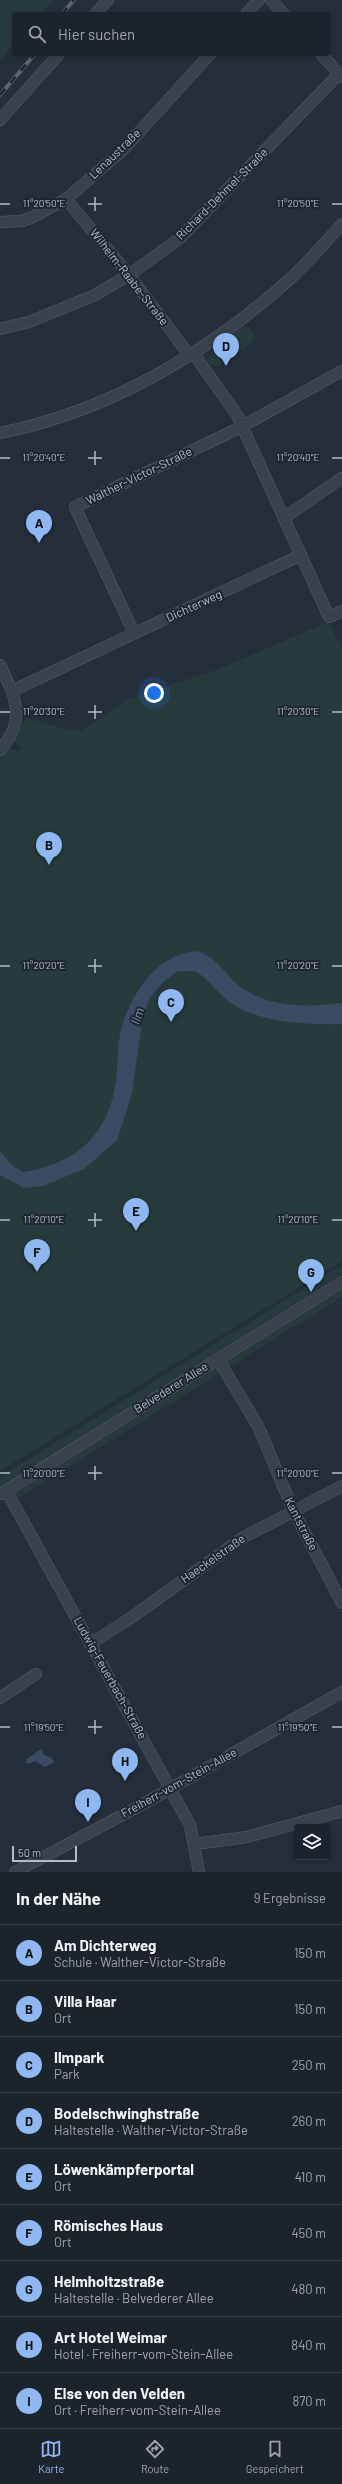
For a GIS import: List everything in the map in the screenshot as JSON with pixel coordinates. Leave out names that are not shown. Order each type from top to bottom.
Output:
[{"type":"street","points":[[97,12],[108,0]]},
{"type":"street","points":[[248,12],[259,0]]},
{"type":"street","points":[[272,0],[282,12]]},
{"type":"street","points":[[0,120],[57,56]]},
{"type":"street","name":"Lenaustraße","points":[[0,222],[22,221],[33,218],[66,198],[123,150],[208,56]]},
{"type":"street","points":[[323,56],[340,75]]},
{"type":"street","name":"Richard-Dehmel-Straße","points":[[0,329],[29,322],[68,307],[129,275],[184,234],[340,75]]},
{"type":"street","name":"Wilhelm-Raabe-Straße","points":[[66,198],[192,355]]},
{"type":"street","points":[[0,433],[48,421],[100,401],[160,374],[192,355],[289,279],[342,224]]},
{"type":"street","points":[[192,355],[237,415],[241,427],[329,617],[342,611]]},
{"type":"street","name":"Walther-Victor-Straße","points":[[134,632],[75,507],[241,427],[342,372]]},
{"type":"street","points":[[284,518],[342,478]]},
{"type":"street","name":"Dichterweg","points":[[12,691],[134,632],[141,631],[301,555]]},
{"type":"street","points":[[0,665],[12,691],[16,716],[14,733],[0,750]]},
{"type":"street","name":"Belvederer Allee","points":[[3,1492],[342,1282]]},
{"type":"street","name":"Kantstraße","points":[[218,1359],[259,1428],[293,1510],[342,1603]]},
{"type":"street","name":"Haeckelstraße","points":[[90,1644],[132,1617],[222,1551],[293,1510],[342,1486]]},
{"type":"street","name":"Ludwig-Feuerbach-Straße","points":[[3,1492],[90,1644],[190,1825],[199,1872]]},
{"type":"street","points":[[0,1698],[36,1674]]},
{"type":"street","name":"Freiherr-vom-Stein-Allee","points":[[15,1872],[342,1692]]},
{"type":"street","points":[[194,1844],[260,1834],[342,1811]]},
{"type":"green space","points":[[0,0],[53,0],[43,12],[12,12],[12,46],[0,60]]},
{"type":"green space","points":[[246,326],[255,334],[251,344],[230,359],[228,357],[220,366],[210,364],[208,359],[213,350],[230,335]]},
{"type":"green space","points":[[328,622],[342,648],[342,1261],[0,1471],[0,759],[10,747],[18,752],[21,747],[13,741],[27,718],[67,730],[82,730],[126,700],[219,669]]},
{"type":"green space","points":[[342,1265],[342,1274],[0,1488],[0,1477]]},
{"type":"green space","points":[[342,1289],[342,1297],[226,1369],[223,1362]]},
{"type":"green space","points":[[218,1365],[222,1372],[18,1498],[14,1493]]},
{"type":"water","name":"Ilm","points":[[196,951],[209,956],[238,985],[261,998],[274,1002],[302,1005],[329,1005],[342,1003],[342,1024],[300,1023],[270,1019],[256,1015],[242,1010],[231,1003],[205,978],[195,971],[178,971],[162,983],[150,998],[143,1015],[132,1094],[117,1140],[84,1169],[43,1186],[24,1188],[0,1175],[0,1151],[13,1166],[23,1172],[42,1168],[59,1162],[74,1154],[97,1132],[106,1117],[112,1101],[116,1082],[121,1030],[133,1000],[146,980],[161,965],[171,958]]},
{"type":"water","points":[[41,1749],[44,1755],[52,1758],[54,1762],[45,1767],[35,1761],[28,1764],[26,1762],[27,1759]]},
{"type":"railway","points":[[64,12],[74,0]]},
{"type":"railway","points":[[0,95],[33,56]]},
{"type":"place","name":"Bodelschwinghstraße","points":[[226,366]]},
{"type":"place","name":"Am Dichterweg","points":[[39,543]]},
{"type":"place","name":"Villa Haar","points":[[49,865]]},
{"type":"place","name":"Ilmpark","points":[[171,1022]]},
{"type":"place","name":"Löwenkämpferportal","points":[[136,1231]]},
{"type":"place","name":"Römisches Haus","points":[[37,1272]]},
{"type":"place","name":"Helmholtzstraße","points":[[311,1292]]},
{"type":"place","name":"Art Hotel Weimar","points":[[125,1781]]},
{"type":"place","name":"Else von den Velden","points":[[88,1822]]}]
